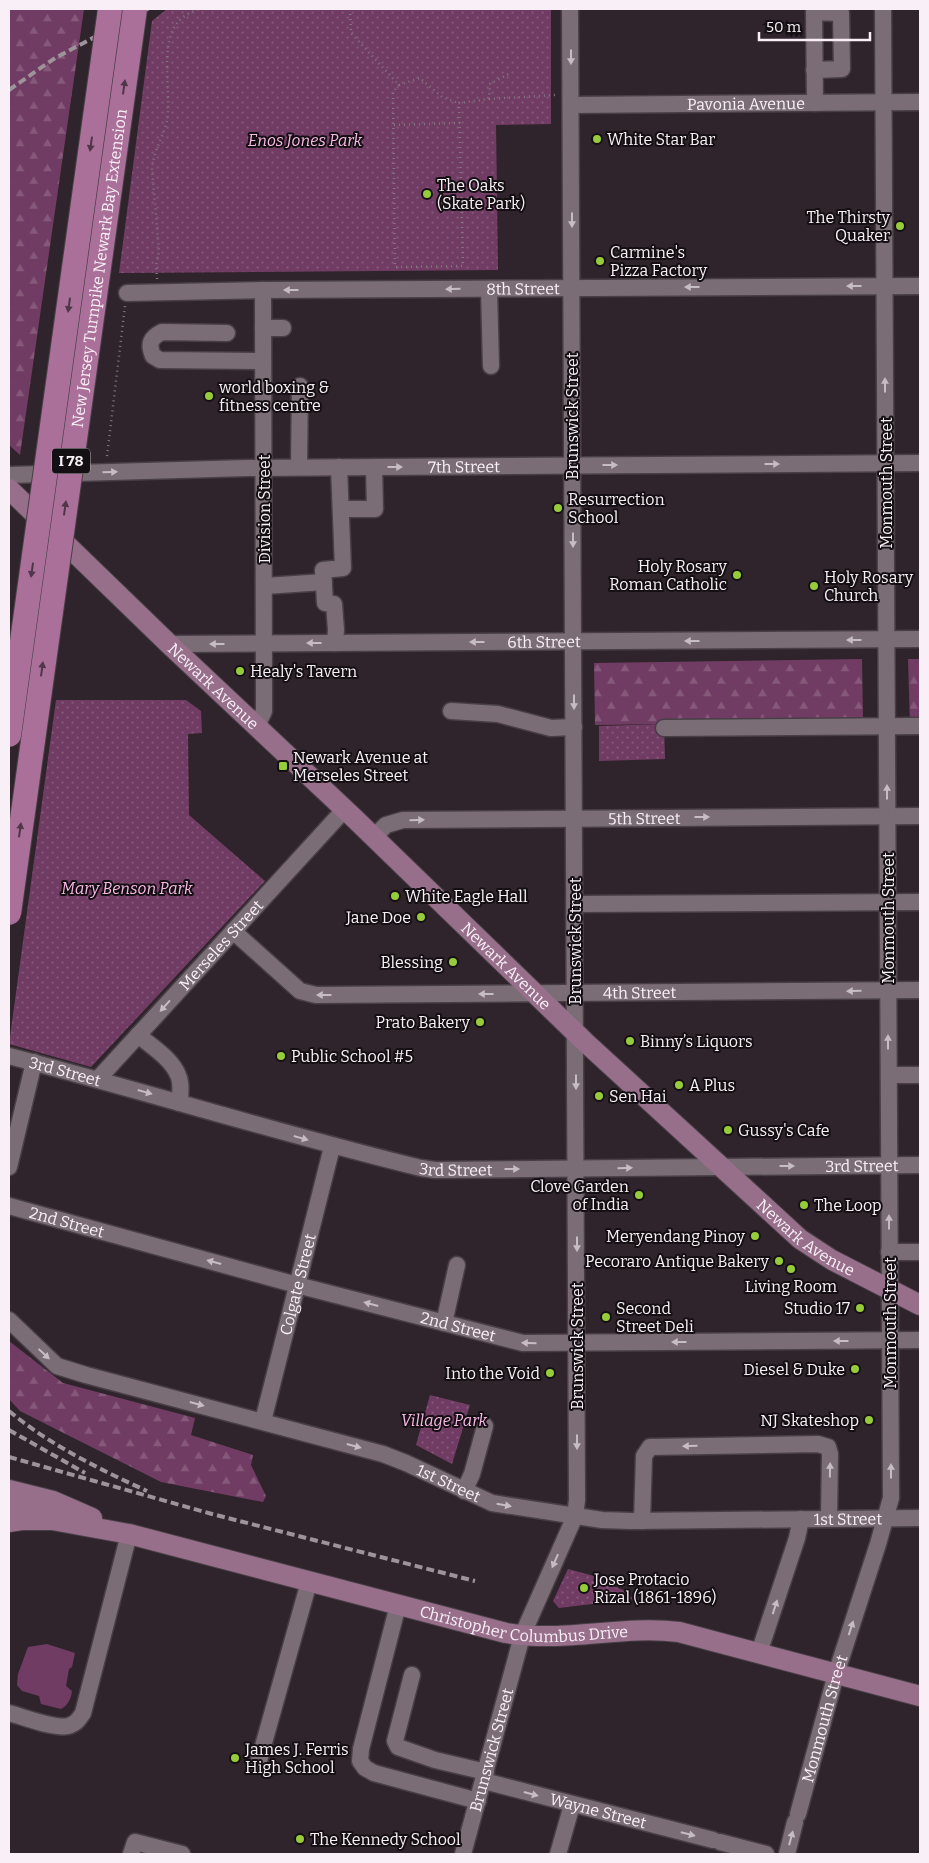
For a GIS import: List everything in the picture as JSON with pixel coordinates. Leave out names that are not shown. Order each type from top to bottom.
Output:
[{"type":"highway","name":"New Jersey Turnpike Newark Bay Extension","points":[[9,735],[110,9]]},
{"type":"highway","name":"New Jersey Turnpike Newark Bay Extension","points":[[9,913],[134,9]]},
{"type":"main road","name":"Newark Avenue","points":[[9,489],[169,644],[345,809],[576,1033],[800,1239],[816,1251],[920,1305]]},
{"type":"main road","name":"Christopher Columbus Drive","points":[[9,1490],[53,1501],[129,1534]]},
{"type":"main road","name":"Christopher Columbus Drive","points":[[9,1507],[40,1508],[98,1521]]},
{"type":"main road","name":"Christopher Columbus Drive","points":[[9,1522],[52,1520],[129,1534],[492,1630],[522,1636],[559,1637],[660,1630],[698,1636],[920,1696]]},
{"type":"street","name":"Brunswick Street","points":[[464,1854],[522,1636],[575,1516],[577,1500],[570,9]]},
{"type":"street","name":"Monmouth Street","points":[[787,1854],[836,1674],[891,1498],[884,9]]},
{"type":"street","points":[[814,70],[815,103]]},
{"type":"street","name":"Pavonia Avenue","points":[[571,106],[920,102]]},
{"type":"street","name":"8th Street","points":[[126,299],[158,293],[263,290],[920,286]]},
{"type":"street","points":[[489,289],[491,366]]},
{"type":"street","name":"Division Street","points":[[257,726],[264,711],[265,643],[263,290]]},
{"type":"street","points":[[264,328],[283,328]]},
{"type":"street","points":[[227,333],[162,332],[154,336],[150,341],[150,348],[153,356],[160,360],[264,361]]},
{"type":"street","points":[[299,467],[300,386]]},
{"type":"street","name":"7th Street","points":[[9,475],[299,467],[920,463]]},
{"type":"street","points":[[335,643],[334,604],[325,603],[323,570],[343,568],[339,467]]},
{"type":"street","points":[[341,509],[375,509],[374,467]]},
{"type":"street","points":[[265,586],[324,582]]},
{"type":"street","name":"6th Street","points":[[169,644],[920,639]]},
{"type":"street","points":[[451,711],[498,714],[551,728],[574,726]]},
{"type":"street","points":[[664,728],[920,726]]},
{"type":"street","name":"Merseles Street","points":[[98,1079],[345,809]]},
{"type":"street","name":"5th Street","points":[[374,837],[386,825],[403,820],[920,816]]},
{"type":"street","points":[[575,904],[920,902]]},
{"type":"street","name":"4th Street","points":[[233,931],[300,991],[316,996],[920,990]]},
{"type":"street","points":[[138,1035],[170,1063],[178,1075],[180,1102]]},
{"type":"street","name":"3rd Street","points":[[9,1056],[180,1102],[332,1147],[421,1168],[920,1165]]},
{"type":"street","points":[[9,1167],[34,1062]]},
{"type":"street","points":[[888,1075],[920,1075]]},
{"type":"street","name":"Colgate Street","points":[[263,1421],[332,1147]]},
{"type":"street","name":"2nd Street","points":[[9,1206],[297,1285],[522,1343],[920,1340]]},
{"type":"street","points":[[889,1252],[920,1252]]},
{"type":"street","points":[[444,1323],[457,1265]]},
{"type":"street","name":"1st Street","points":[[9,1320],[57,1366],[86,1376],[263,1421],[389,1456],[492,1503],[609,1520],[920,1518]]},
{"type":"street","points":[[464,1491],[472,1474],[485,1426]]},
{"type":"street","points":[[642,1521],[644,1456],[650,1447],[818,1444],[828,1446],[830,1454],[829,1519]]},
{"type":"street","points":[[759,1653],[797,1538],[801,1520]]},
{"type":"street","points":[[9,1713],[58,1726],[69,1726],[78,1721],[83,1713],[129,1534]]},
{"type":"street","points":[[258,1764],[309,1582]]},
{"type":"street","points":[[398,1605],[361,1748],[360,1760],[365,1768],[374,1773],[478,1801]]},
{"type":"street","name":"Wayne Street","points":[[412,1675],[395,1741],[398,1747],[572,1805],[766,1854]]},
{"type":"street","points":[[558,1854],[572,1805]]},
{"type":"street","points":[[131,1854],[135,1842],[182,1854]]},
{"type":"path","points":[[158,293],[156,266],[159,252],[152,168],[153,156],[167,122],[167,57],[169,42],[174,29],[182,18],[200,9]]},
{"type":"path","points":[[350,9],[351,33],[398,85]]},
{"type":"path","points":[[489,99],[490,84],[510,73]]},
{"type":"path","points":[[459,103],[463,266],[395,267],[393,92],[398,85],[420,78],[442,97],[459,103],[489,99],[558,96]]},
{"type":"path","points":[[394,125],[460,123]]},
{"type":"path","points":[[107,456],[126,299]]},
{"type":"green space","points":[[9,9],[84,9],[20,455],[9,445]]},
{"type":"green space","name":"Enos Jones Park","points":[[167,9],[551,9],[551,124],[496,125],[498,270],[119,273],[152,21]]},
{"type":"green space","points":[[862,659],[863,721],[595,725],[594,663]]},
{"type":"green space","points":[[908,659],[920,659],[920,725],[910,725]]},
{"type":"green space","name":"Mary Benson Park","points":[[56,700],[186,700],[201,711],[202,733],[188,734],[189,815],[265,881],[91,1067],[9,1044]]},
{"type":"green space","points":[[664,724],[665,759],[599,761],[599,726]]},
{"type":"green space","points":[[9,1341],[63,1383],[195,1418],[191,1435],[253,1455],[251,1465],[266,1496],[263,1502],[161,1482],[20,1411],[9,1399]]},
{"type":"green space","name":"Village Park","points":[[430,1395],[470,1405],[452,1464],[416,1445]]},
{"type":"green space","points":[[568,1569],[594,1576],[593,1581],[625,1591],[633,1599],[559,1608],[553,1601]]},
{"type":"green space","points":[[47,1644],[75,1653],[72,1667],[69,1669],[66,1686],[72,1691],[72,1694],[67,1704],[61,1709],[41,1704],[39,1696],[22,1691],[17,1685],[18,1674],[28,1647]]},
{"type":"railway","points":[[9,90],[55,58],[148,9]]},
{"type":"railway","points":[[9,1411],[58,1445],[93,1465],[147,1491]]},
{"type":"railway","points":[[9,1430],[85,1473]]},
{"type":"railway","points":[[9,1457],[212,1514],[475,1581]]},
{"type":"place","name":"White Star Bar","points":[[597,139]]},
{"type":"place","name":"The Oaks (Skate Park)","points":[[427,194]]},
{"type":"place","name":"The Thirsty Quaker","points":[[900,226]]},
{"type":"place","name":"Carmine's Pizza Factory","points":[[600,261]]},
{"type":"place","name":"world boxing & fitness centre","points":[[209,396]]},
{"type":"place","name":"Resurrection School","points":[[558,508]]},
{"type":"place","name":"Holy Rosary Roman Catholic","points":[[737,575]]},
{"type":"place","name":"Holy Rosary Church","points":[[814,586]]},
{"type":"place","name":"Healy's Tavern","points":[[240,671]]},
{"type":"place","name":"Newark Avenue at Merseles Street","points":[[283,766]]},
{"type":"place","name":"White Eagle Hall","points":[[395,896]]},
{"type":"place","name":"Jane Doe","points":[[421,917]]},
{"type":"place","name":"Blessing","points":[[453,962]]},
{"type":"place","name":"Prato Bakery","points":[[480,1022]]},
{"type":"place","name":"Binny’s Liquors","points":[[630,1041]]},
{"type":"place","name":"Public School #5","points":[[281,1056]]},
{"type":"place","name":"A Plus","points":[[679,1085]]},
{"type":"place","name":"Sen Hai","points":[[599,1096]]},
{"type":"place","name":"Gussy's Cafe","points":[[728,1130]]},
{"type":"place","name":"Clove Garden of India","points":[[639,1195]]},
{"type":"place","name":"The Loop","points":[[804,1205]]},
{"type":"place","name":"Meryendang Pinoy","points":[[755,1236]]},
{"type":"place","name":"Pecoraro Antique Bakery","points":[[779,1261]]},
{"type":"place","name":"Living Room","points":[[791,1269]]},
{"type":"place","name":"Studio 17","points":[[860,1308]]},
{"type":"place","name":"Second Street Deli","points":[[606,1317]]},
{"type":"place","name":"Diesel & Duke","points":[[855,1369]]},
{"type":"place","name":"Into the Void","points":[[550,1373]]},
{"type":"place","name":"NJ Skateshop","points":[[869,1420]]},
{"type":"place","name":"Jose Protacio Rizal (1861-1896)","points":[[584,1588]]},
{"type":"place","name":"James J. Ferris High School","points":[[235,1758]]},
{"type":"place","name":"The Kennedy School","points":[[300,1839]]}]
